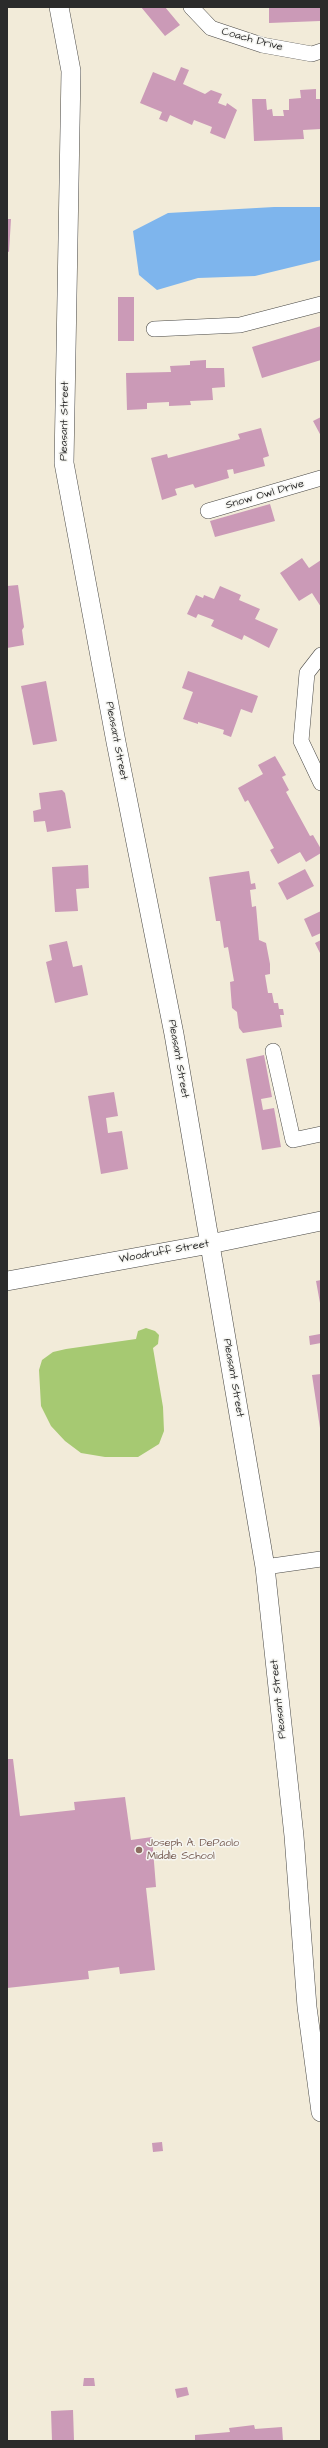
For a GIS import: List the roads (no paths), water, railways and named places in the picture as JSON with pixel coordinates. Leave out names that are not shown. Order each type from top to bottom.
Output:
[{"type":"street","name":"Pleasant Street","points":[[59,7],[70,71],[64,463],[116,742],[174,1034],[265,1567],[294,1836],[308,2007],[321,2112]]},
{"type":"street","name":"Coach Drive","points":[[191,7],[210,28],[262,45],[312,54],[321,51]]},
{"type":"street","points":[[154,329],[240,325],[321,304]]},
{"type":"street","name":"Snow Owl Drive","points":[[208,511],[321,478]]},
{"type":"street","points":[[321,655],[307,674],[301,741],[321,783]]},
{"type":"street","points":[[273,1051],[292,1140],[321,1134]]},
{"type":"street","name":"Woodruff Street","points":[[7,1281],[210,1244],[321,1220]]},
{"type":"street","points":[[265,1567],[321,1559]]},
{"type":"water","points":[[274,207],[321,207],[321,260],[255,276],[198,278],[157,290],[139,275],[133,231],[168,213]]},
{"type":"place","name":"Joseph A. DePaolo Middle School","points":[[139,1850]]}]
